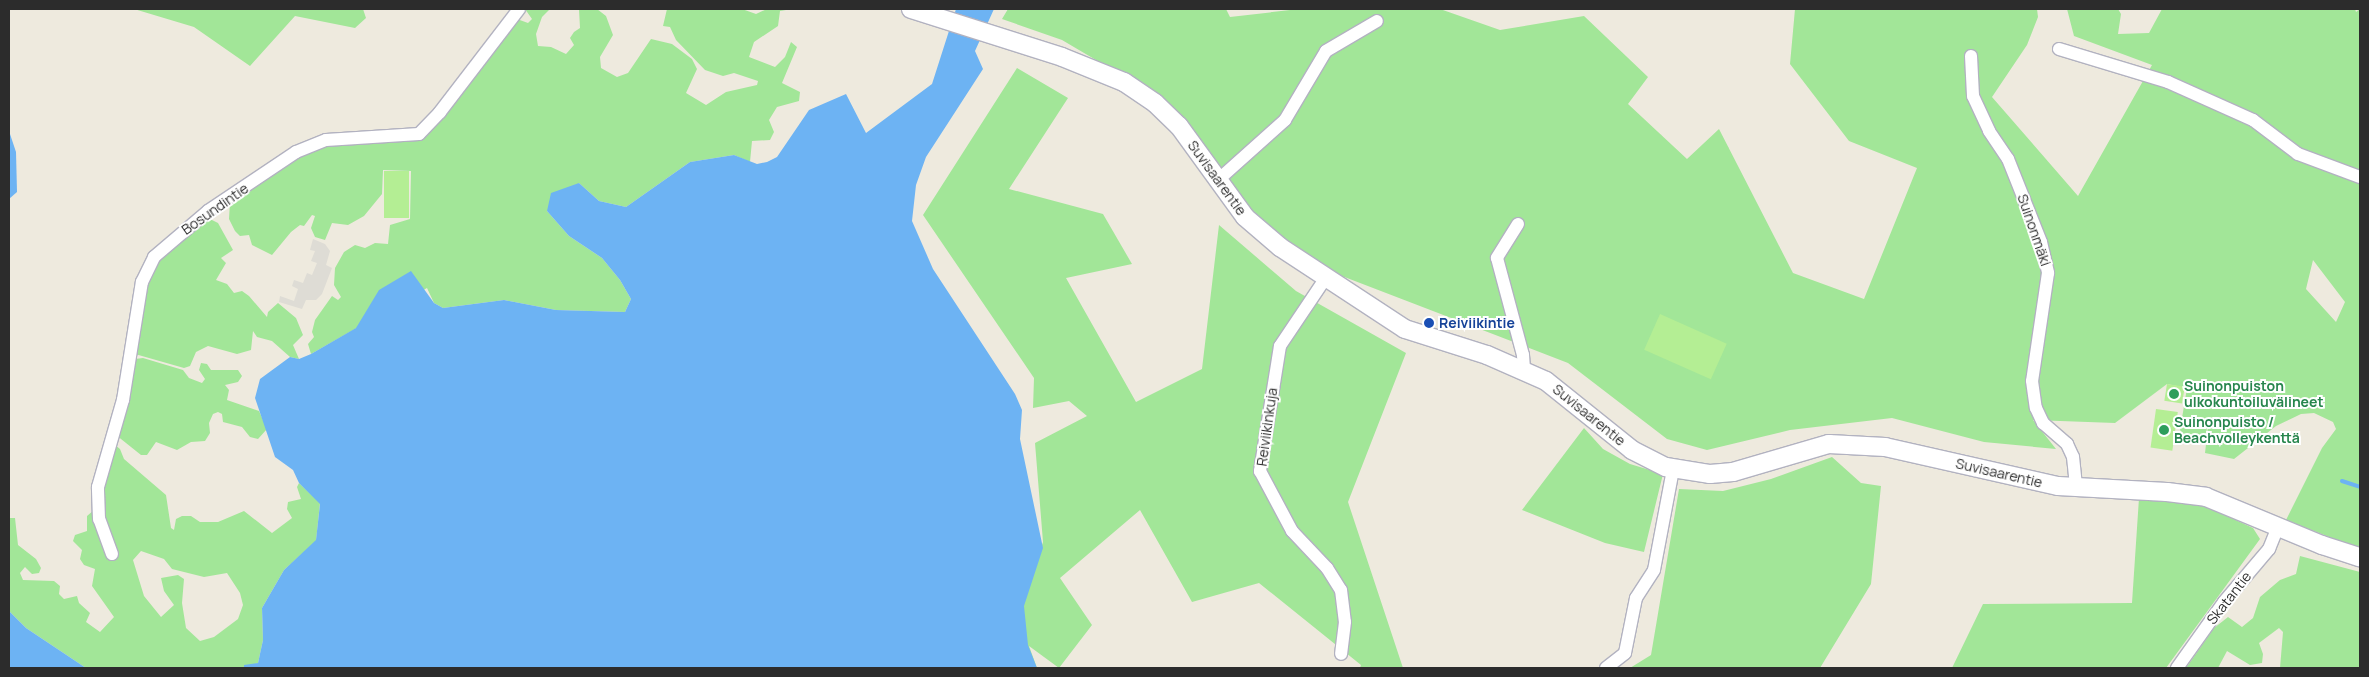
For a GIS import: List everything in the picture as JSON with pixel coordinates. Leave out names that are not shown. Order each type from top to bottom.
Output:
[{"type":"street","name":"Bosundintie","points":[[112,554],[99,519],[98,487],[123,400],[142,282],[154,257],[208,211],[296,152],[326,140],[419,134],[440,112],[519,9]]},
{"type":"street","name":"Suvisaarentie","points":[[913,9],[1089,66],[1140,92],[1179,126],[1218,180],[1257,229],[1325,279],[1418,335],[1524,370],[1564,392],[1632,450],[1673,469],[1693,474],[1733,472],[1799,450],[1843,443],[1908,451],[2016,478],[2076,488],[2187,493],[2226,504],[2278,527],[2360,557]]},
{"type":"street","points":[[1218,180],[1285,120],[1326,51],[1377,21]]},
{"type":"street","points":[[2059,48],[2168,82],[2253,120],[2298,154],[2360,177]]},
{"type":"street","name":"Suinonmäki","points":[[1971,56],[1974,96],[1989,131],[2008,159],[2041,242],[2048,273],[2032,381],[2036,408],[2043,423],[2067,444],[2073,457],[2076,488]]},
{"type":"street","points":[[1518,224],[1497,258],[1523,355],[1524,370]]},
{"type":"street","name":"Reiviikinkuja","points":[[1325,279],[1280,346],[1260,472],[1292,531],[1327,568],[1341,590],[1345,622],[1341,654]]},
{"type":"street","points":[[1606,668],[1625,653],[1636,598],[1654,570],[1673,469]]},
{"type":"street","name":"Skatantie","points":[[2177,668],[2224,602],[2269,549],[2278,527]]},
{"type":"green space","points":[[134,9],[363,9],[366,18],[355,28],[295,16],[250,66],[194,27]]},
{"type":"green space","points":[[525,9],[550,9],[542,17],[536,34],[538,46],[551,47],[566,54],[574,45],[570,38],[580,28],[579,9],[597,9],[606,16],[613,35],[600,57],[601,68],[617,77],[628,73],[651,39],[672,44],[692,59],[697,69],[686,93],[706,105],[726,92],[757,85],[758,81],[734,73],[723,76],[705,70],[676,40],[670,27],[663,26],[667,9],[742,9],[756,14],[767,9],[792,9],[780,11],[778,26],[754,42],[749,57],[775,67],[785,57],[791,42],[797,47],[782,83],[800,92],[799,101],[777,107],[769,120],[774,132],[770,140],[752,141],[750,162],[734,155],[690,162],[626,207],[599,201],[579,183],[547,211],[569,236],[602,258],[620,280],[631,299],[625,312],[556,310],[504,300],[443,308],[434,303],[427,288],[311,354],[308,344],[314,337],[312,332],[315,320],[332,296],[338,300],[341,297],[334,285],[335,268],[344,252],[355,245],[365,248],[375,243],[388,244],[390,225],[410,219],[411,171],[383,170],[382,194],[364,216],[348,225],[332,223],[325,240],[315,237],[311,228],[315,216],[312,215],[304,226],[300,225],[291,232],[272,255],[252,245],[249,235],[240,236],[235,231],[229,219],[230,202],[309,148],[418,137],[517,19],[528,23],[532,19]]},
{"type":"green space","points":[[1008,9],[1226,9],[1230,17],[1299,9],[1440,9],[1500,30],[1584,16],[1648,77],[1628,104],[1687,159],[1719,129],[1793,273],[1864,299],[1917,168],[1849,141],[1790,64],[1795,9],[2037,9],[2038,17],[2027,45],[1992,97],[2078,196],[2152,65],[2074,36],[2067,9],[2118,9],[2121,14],[2118,34],[2149,33],[2162,9],[2355,9],[2356,12],[2360,9],[2360,549],[2286,520],[2322,448],[2336,429],[2333,422],[2314,413],[2301,414],[2276,426],[2234,459],[2205,453],[2209,418],[2206,433],[2200,441],[2187,439],[2180,430],[2187,388],[2167,384],[2115,423],[2033,420],[2056,449],[1984,442],[1892,418],[1790,430],[1707,450],[1667,439],[1568,363],[1321,268],[1247,216],[1169,103],[1062,40],[1002,19]],"holes":[[[2313,260],[2345,302],[2336,322],[2306,289]]]},
{"type":"green space","points":[[1017,68],[1068,98],[1009,189],[1103,214],[1132,264],[1066,278],[1136,402],[1202,369],[1219,225],[1296,291],[1406,353],[1348,502],[1403,668],[1360,668],[1361,665],[1259,583],[1192,602],[1140,510],[1060,578],[1092,625],[1059,668],[1029,646],[1037,668],[1000,668],[1043,542],[1035,443],[1087,416],[1069,401],[1033,408],[1034,378],[923,215]]},
{"type":"green space","points":[[384,171],[409,171],[409,218],[384,218]]},
{"type":"green space","points":[[210,219],[218,223],[233,250],[221,258],[226,263],[216,280],[227,284],[234,293],[242,291],[249,296],[267,317],[268,312],[278,303],[296,318],[303,335],[293,345],[299,359],[290,357],[272,341],[257,337],[253,331],[251,350],[237,354],[208,346],[196,352],[190,366],[184,368],[135,354],[145,273],[202,221]]},
{"type":"green space","points":[[1660,314],[1727,344],[1711,379],[1644,350]]},
{"type":"green space","points":[[143,358],[183,370],[189,378],[202,383],[205,379],[199,370],[201,363],[207,364],[211,370],[238,370],[242,376],[238,382],[225,385],[229,390],[227,400],[259,411],[267,429],[258,439],[250,437],[242,427],[223,422],[222,414],[218,412],[213,414],[209,423],[210,433],[205,441],[191,442],[177,450],[156,442],[147,455],[141,455],[116,435],[135,359]]},
{"type":"green space","name":"Suinonpuiston ulkokuntoiluvälineet","points":[[2167,384],[2185,387],[2182,404],[2164,401]]},
{"type":"green space","name":"Suinonpuisto / Beachvolleykenttä","points":[[2156,409],[2178,412],[2172,451],[2151,448]]},
{"type":"green space","points":[[1584,428],[1603,449],[1630,464],[1663,474],[1644,552],[1605,543],[1522,510]]},
{"type":"green space","points":[[114,444],[120,449],[124,459],[166,495],[171,528],[174,530],[176,519],[182,516],[191,516],[200,522],[218,522],[244,511],[272,533],[292,518],[287,509],[288,502],[301,499],[297,487],[299,483],[320,503],[316,541],[284,570],[262,608],[263,640],[258,663],[244,668],[86,668],[26,628],[9,611],[9,518],[15,518],[18,545],[36,559],[41,568],[39,573],[32,574],[25,567],[20,573],[23,580],[54,581],[60,586],[59,594],[64,599],[77,596],[79,603],[90,613],[86,622],[100,632],[114,617],[92,586],[95,569],[84,565],[80,559],[82,550],[73,541],[75,535],[87,531],[87,516],[94,510]],"holes":[[[141,551],[164,559],[172,569],[204,577],[227,573],[240,593],[243,605],[238,619],[214,637],[200,641],[186,628],[182,603],[184,579],[178,575],[161,578],[164,591],[174,605],[161,617],[144,596],[133,560]]]},
{"type":"green space","points":[[1832,457],[1861,483],[1881,486],[1871,584],[1820,668],[1630,668],[1651,655],[1679,489],[1723,491],[1771,479]]},
{"type":"green space","points":[[2139,498],[2205,506],[2253,528],[2260,539],[2166,668],[1952,668],[1983,604],[2132,603]]},
{"type":"green space","points":[[2300,556],[2360,572],[2360,668],[2280,668],[2283,632],[2279,628],[2259,643],[2263,654],[2262,663],[2250,665],[2227,651],[2218,668],[2186,668],[2214,628],[2228,617],[2242,627],[2253,618],[2260,597],[2280,580],[2296,574]]},
{"type":"shaded area","points":[[313,239],[325,244],[330,251],[326,265],[332,268],[322,294],[316,300],[306,300],[302,309],[279,302],[280,296],[294,301],[298,289],[292,286],[294,280],[303,283],[307,273],[312,275],[317,263],[311,261],[315,251],[310,250]]},
{"type":"water","points":[[956,9],[994,9],[975,51],[983,69],[926,157],[916,185],[912,221],[933,269],[1015,394],[1022,410],[1020,439],[1043,548],[1024,606],[1028,645],[1037,668],[244,668],[244,665],[258,663],[263,640],[262,608],[284,570],[316,540],[320,504],[299,483],[293,470],[275,457],[255,398],[260,379],[290,357],[299,359],[311,354],[356,328],[379,290],[411,271],[434,303],[443,308],[504,300],[556,310],[625,312],[631,299],[620,280],[602,258],[569,236],[547,211],[551,193],[579,183],[599,201],[626,207],[690,162],[734,155],[757,164],[767,162],[777,157],[809,110],[846,94],[866,133],[932,84]]},
{"type":"water","points":[[9,131],[16,152],[17,192],[9,199]]},
{"type":"water","points":[[9,611],[26,628],[86,668],[9,668]]},
{"type":"waterway","points":[[2342,481],[2360,487]]},
{"type":"place","name":"Reiviikintie","points":[[1429,323]]},
{"type":"place","name":"Suinonpuiston ulkokuntoiluvälineet","points":[[2174,394]]},
{"type":"place","name":"Suinonpuisto / Beachvolleykenttä","points":[[2164,430]]}]
